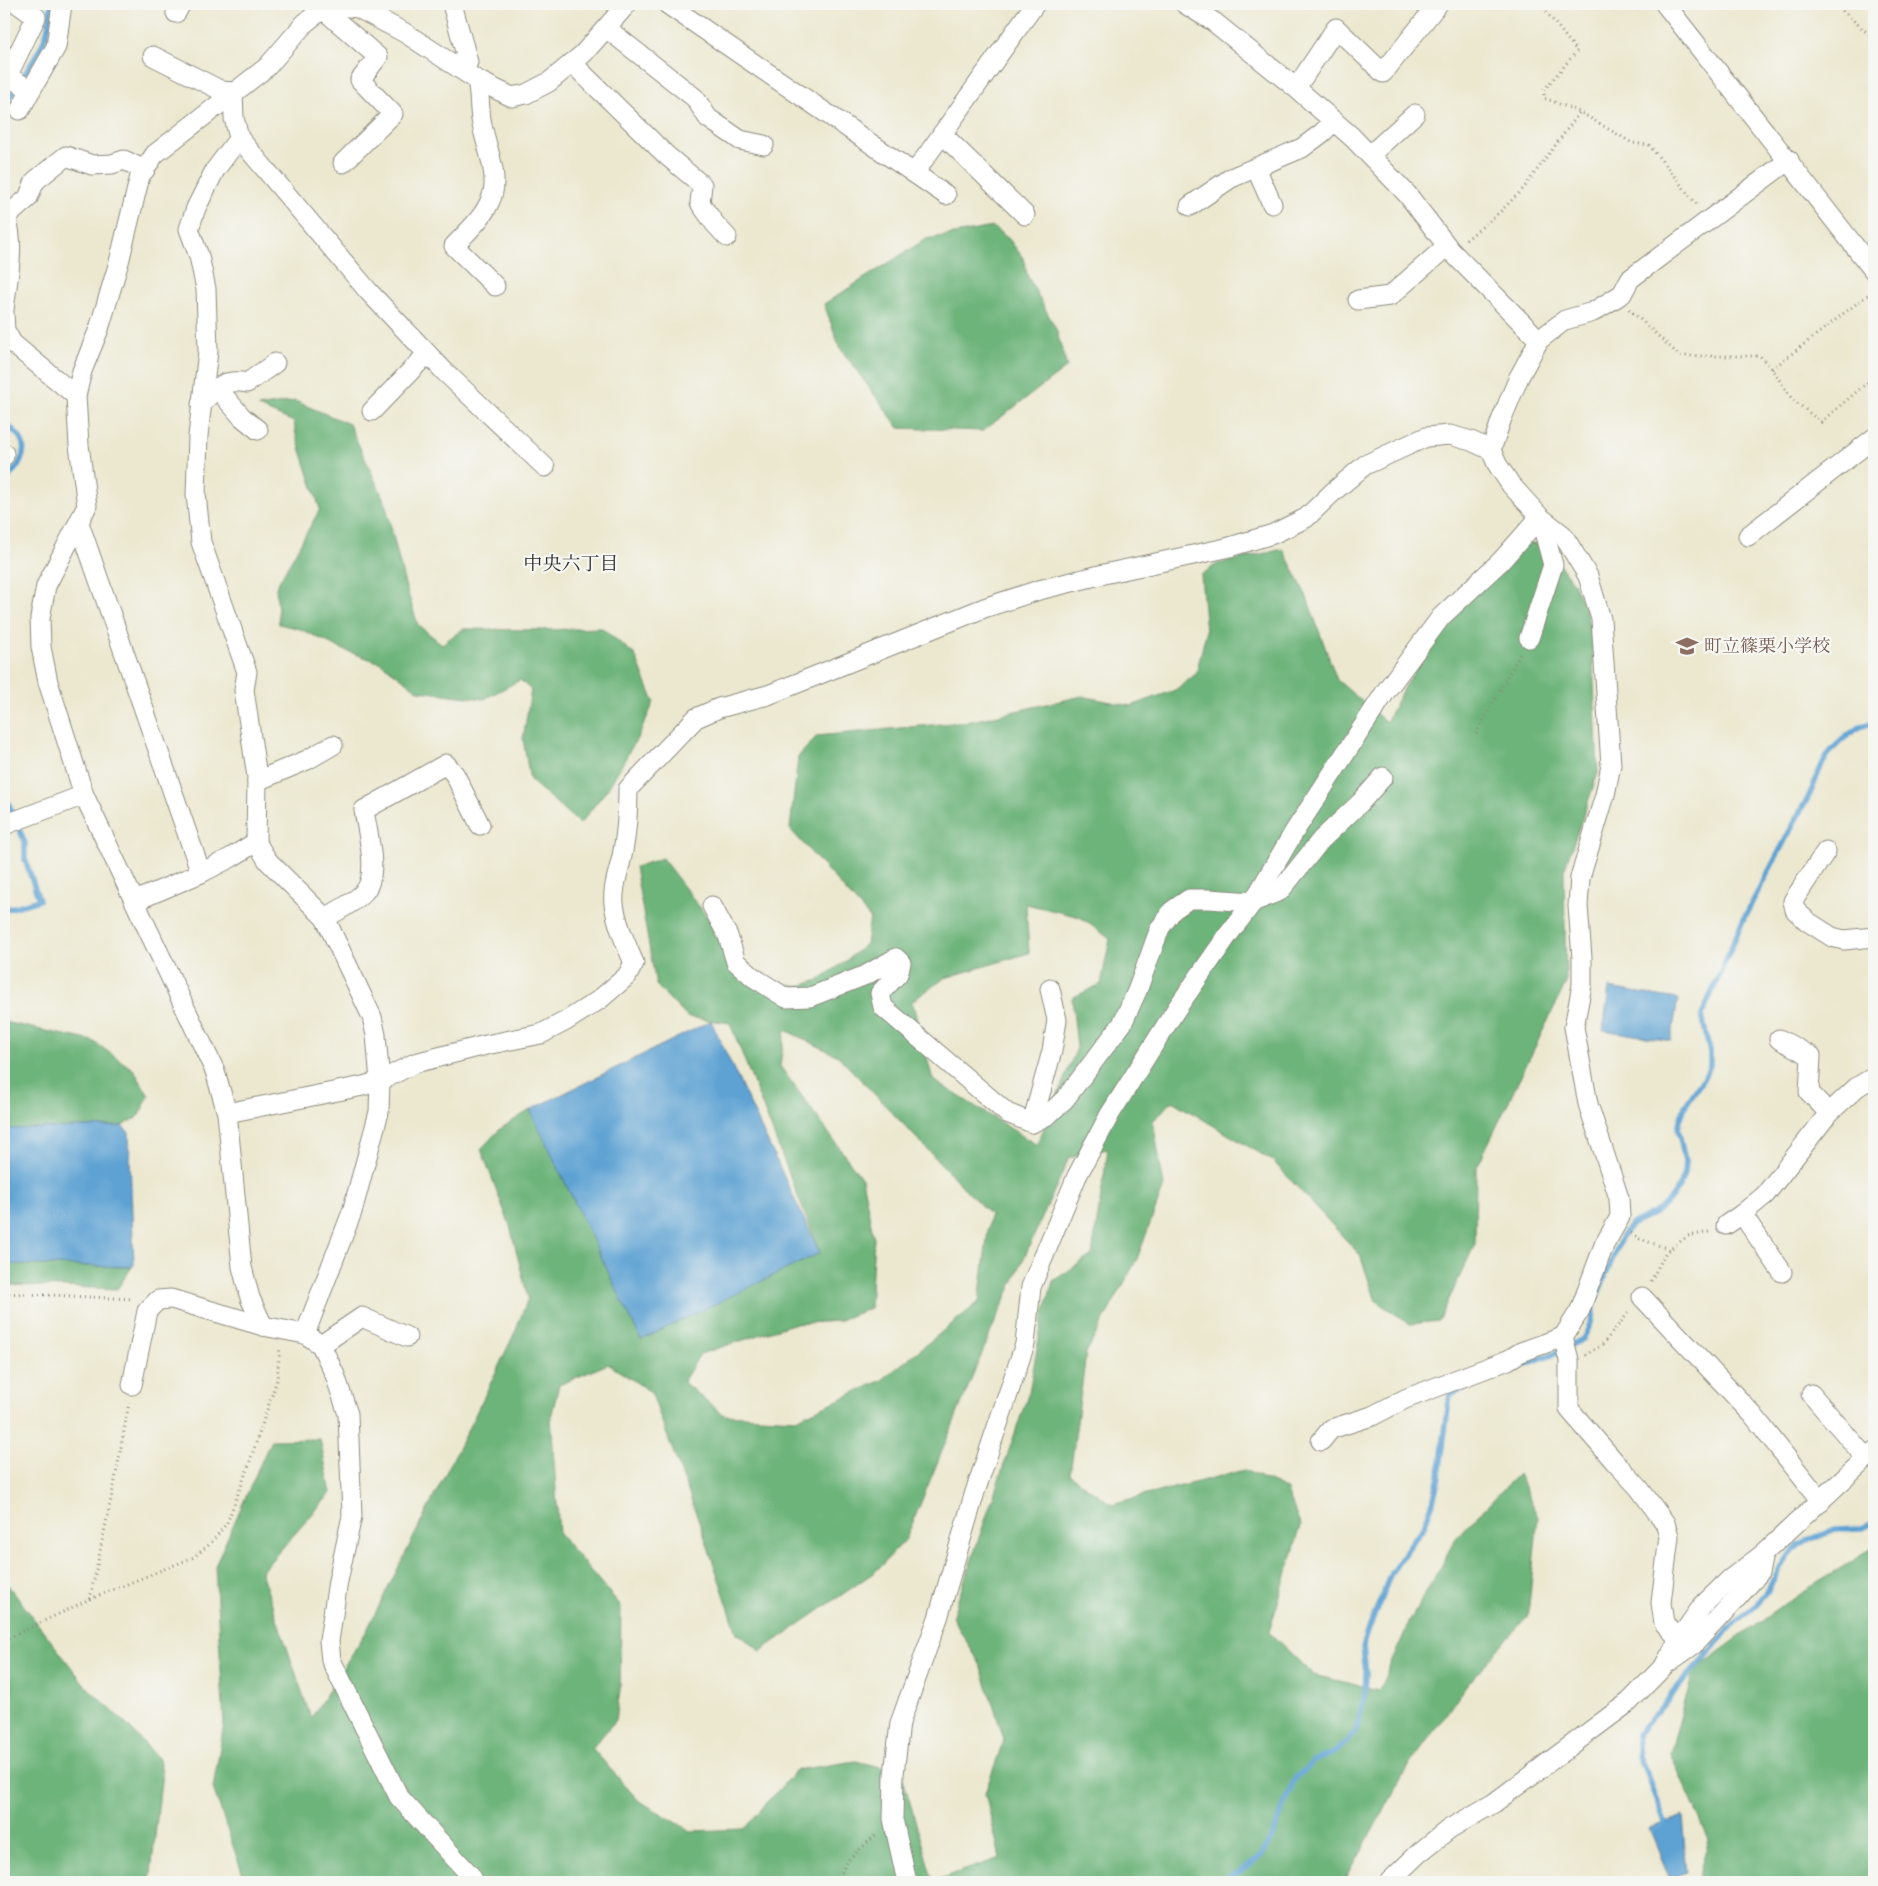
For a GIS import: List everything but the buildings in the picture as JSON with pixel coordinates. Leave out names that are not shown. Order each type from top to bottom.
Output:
[{"type":"street","points":[[18,4],[36,17],[5,80],[31,90]]},
{"type":"street","points":[[20,110],[56,47],[62,4]]},
{"type":"street","points":[[452,4],[468,62]]},
{"type":"street","points":[[263,1326],[250,1298],[242,1267],[227,1113],[215,1071],[84,795],[48,682],[41,647],[40,618],[46,586],[87,506],[79,445],[76,396],[82,371],[107,304],[140,176],[155,154],[267,67],[320,6],[358,8],[405,33],[477,80],[512,97],[526,94],[549,82],[583,54],[628,4]]},
{"type":"street","points":[[667,4],[946,195]]},
{"type":"street","points":[[915,172],[1035,4]]},
{"type":"street","points":[[1185,4],[1214,22],[1334,121],[1407,194],[1449,248],[1539,340]]},
{"type":"street","points":[[1296,88],[1336,28],[1383,73],[1438,4]]},
{"type":"street","points":[[1665,4],[1874,271]]},
{"type":"street","points":[[320,6],[378,57],[360,80],[393,114],[343,163]]},
{"type":"street","points":[[606,28],[695,98],[708,118],[740,140],[764,145]]},
{"type":"street","points":[[153,56],[222,92],[233,92]]},
{"type":"street","points":[[572,63],[666,155],[702,185],[700,203],[715,224],[727,236]]},
{"type":"street","points":[[477,80],[481,118],[493,172],[494,190],[490,202],[479,218],[454,246],[495,286]]},
{"type":"street","points":[[233,92],[234,118],[239,138],[369,292],[428,354],[545,467]]},
{"type":"street","points":[[1370,156],[1415,114]]},
{"type":"street","points":[[1190,206],[1231,178],[1302,148],[1334,121]]},
{"type":"street","points":[[942,134],[1025,215]]},
{"type":"street","points":[[239,138],[215,170],[196,208],[189,229],[199,256],[206,288],[208,351],[198,436],[196,494],[201,542],[247,672],[244,690],[257,781],[256,842],[268,861],[325,918],[372,1017],[376,1035],[380,1081],[379,1112],[352,1212],[305,1334]]},
{"type":"street","points":[[76,396],[12,343],[6,330],[4,312],[10,250],[10,229],[5,217],[28,198],[35,181],[66,156],[92,165],[112,164],[124,160],[145,170]]},
{"type":"street","points":[[1321,1441],[1330,1429],[1372,1416],[1405,1399],[1563,1337],[1580,1310],[1604,1245],[1620,1216],[1619,1198],[1588,1104],[1574,1027],[1582,985],[1578,906],[1580,878],[1605,795],[1611,765],[1601,619],[1588,576],[1562,535],[1540,517],[1511,486],[1497,464],[1491,450],[1519,377],[1539,340],[1565,320],[1593,312],[1622,294],[1630,279],[1707,219],[1789,160]]},
{"type":"street","points":[[1256,168],[1272,204]]},
{"type":"street","points":[[1358,300],[1390,296],[1449,248]]},
{"type":"street","points":[[372,411],[428,354]]},
{"type":"street","points":[[202,404],[224,382],[247,382],[275,363]]},
{"type":"street","points":[[217,388],[242,417],[258,430]]},
{"type":"street","points":[[227,1113],[380,1081],[415,1063],[486,1045],[541,1034],[599,1000],[627,976],[634,964],[619,925],[614,904],[614,888],[628,823],[628,789],[696,718],[719,708],[768,695],[984,608],[1039,590],[1226,548],[1273,534],[1306,518],[1365,465],[1426,437],[1450,435],[1471,441],[1491,450]]},
{"type":"street","points":[[1748,536],[1874,438]]},
{"type":"street","points":[[1529,638],[1553,565],[1540,517]]},
{"type":"street","points":[[907,1882],[893,1819],[894,1774],[900,1723],[938,1618],[975,1492],[1025,1344],[1031,1288],[1077,1176],[1110,1114],[1177,1008],[1228,935],[1254,902],[1294,832],[1388,688],[1441,617],[1501,561],[1540,517]]},
{"type":"street","points":[[79,523],[201,873]]},
{"type":"street","points":[[257,781],[300,763],[333,745]]},
{"type":"street","points":[[325,918],[363,893],[368,886],[372,866],[364,810],[446,764],[456,775],[480,825]]},
{"type":"street","points":[[712,906],[728,936],[736,962],[753,977],[786,998],[810,997],[866,975],[896,958],[901,963],[898,974],[880,993],[883,1006],[1007,1113],[1032,1123],[1048,1115],[1065,1099],[1122,1024],[1137,991],[1160,928],[1173,910],[1188,899],[1254,902],[1280,891],[1321,840],[1360,803],[1383,777]]},
{"type":"street","points":[[4,825],[84,795]]},
{"type":"street","points":[[135,901],[201,873],[256,842]]},
{"type":"street","points":[[1826,851],[1793,901],[1795,910],[1807,921],[1832,937],[1844,940],[1874,937]]},
{"type":"street","points":[[1032,1123],[1052,1051],[1057,1020],[1050,989]]},
{"type":"street","points":[[1779,1039],[1811,1056],[1809,1092],[1829,1113]]},
{"type":"street","points":[[1726,1225],[1765,1195],[1829,1113],[1857,1087],[1874,1077]]},
{"type":"street","points":[[1742,1214],[1782,1272]]},
{"type":"street","points":[[1642,1297],[1753,1415],[1821,1501]]},
{"type":"street","points":[[132,1385],[146,1311],[158,1300],[171,1299],[263,1326],[305,1334],[321,1345],[335,1375],[348,1414],[352,1516],[338,1581],[330,1632],[331,1660],[399,1797],[471,1876],[474,1882]]},
{"type":"street","points":[[321,1345],[362,1317],[407,1337]]},
{"type":"street","points":[[1563,1337],[1569,1360],[1569,1409],[1639,1488],[1665,1523],[1669,1536],[1661,1603],[1664,1623],[1679,1639]]},
{"type":"street","points":[[1664,1666],[1679,1639],[1703,1605],[1730,1579],[1763,1554],[1870,1454],[1811,1394]]},
{"type":"street","points":[[1389,1882],[1449,1828],[1494,1803],[1629,1702],[1664,1666],[1693,1645],[1737,1598],[1758,1573],[1763,1554]]},
{"type":"path","points":[[1540,4],[1577,51],[1544,90],[1544,98],[1580,112],[1632,143],[1649,145],[1707,219]]},
{"type":"path","points":[[1835,4],[1874,39]]},
{"type":"path","points":[[1449,248],[1500,212],[1523,190],[1580,112]]},
{"type":"path","points":[[1772,369],[1874,290]]},
{"type":"path","points":[[1616,298],[1680,356],[1760,356],[1772,369],[1792,399],[1821,422],[1874,377]]},
{"type":"path","points":[[1476,734],[1529,638]]},
{"type":"path","points":[[1634,1236],[1669,1249]]},
{"type":"path","points":[[4,1294],[158,1300]]},
{"type":"path","points":[[4,1640],[90,1599],[194,1557],[210,1544],[227,1523],[248,1470],[277,1380],[281,1329]]},
{"type":"path","points":[[90,1599],[115,1480],[132,1385]]},
{"type":"path","points":[[838,1882],[846,1862],[893,1819]]},
{"type":"green space","points":[[993,227],[1009,239],[1023,258],[1028,277],[1056,329],[1067,367],[983,431],[899,428],[840,348],[824,304],[926,239]]},
{"type":"green space","points":[[295,401],[349,424],[385,502],[404,581],[418,625],[442,644],[463,629],[543,630],[602,628],[635,655],[654,702],[640,733],[609,787],[580,824],[530,780],[523,739],[531,690],[520,680],[484,699],[419,691],[381,663],[344,650],[300,629],[279,624],[276,587],[320,509],[296,435],[294,422],[258,407]]},
{"type":"green space","points":[[1537,543],[1557,561],[1573,583],[1586,612],[1592,638],[1598,773],[1564,870],[1566,983],[1476,1169],[1475,1244],[1439,1321],[1410,1324],[1376,1301],[1360,1255],[1273,1161],[1172,1101],[1153,1121],[1164,1186],[1137,1259],[1086,1353],[1070,1475],[1111,1504],[1244,1470],[1286,1489],[1301,1526],[1269,1632],[1313,1675],[1379,1690],[1410,1621],[1456,1538],[1518,1474],[1538,1517],[1528,1615],[1468,1684],[1407,1768],[1344,1882],[241,1882],[242,1872],[213,1788],[224,1724],[215,1566],[271,1440],[320,1439],[331,1493],[261,1572],[311,1718],[366,1632],[481,1403],[516,1330],[528,1298],[510,1226],[481,1149],[500,1129],[530,1110],[641,1339],[820,1253],[730,1023],[687,1017],[656,985],[635,867],[662,858],[753,977],[798,987],[818,980],[842,964],[866,944],[870,918],[790,829],[798,757],[817,736],[972,721],[1082,696],[1131,706],[1175,690],[1196,674],[1206,633],[1201,575],[1217,564],[1283,549],[1306,595],[1337,680],[1386,722],[1405,685],[1461,606],[1523,545]],"holes":[[[1026,904],[1080,917],[1110,939],[1101,984],[1072,998],[1077,1048],[1037,1145],[933,1080],[912,1001],[945,978],[1029,953]],[[785,1030],[838,1056],[990,1215],[979,1302],[882,1380],[796,1419],[724,1415],[683,1382],[700,1354],[793,1324],[838,1321],[870,1308],[874,1239],[862,1179],[780,1066]],[[1108,1149],[1092,1255],[1053,1281],[1042,1322],[1029,1392],[952,1617],[980,1664],[1004,1739],[985,1793],[1000,1858],[933,1881],[901,1772],[856,1761],[796,1770],[744,1829],[691,1831],[638,1800],[592,1748],[616,1720],[620,1690],[621,1606],[559,1534],[551,1417],[559,1385],[608,1364],[651,1392],[702,1529],[737,1633],[761,1651],[876,1571],[906,1539],[992,1329],[1069,1158]]]},
{"type":"green space","points":[[4,1022],[93,1041],[134,1070],[149,1096],[138,1117],[122,1126],[4,1129]]},
{"type":"green space","points":[[4,1264],[132,1267],[117,1289],[6,1285],[4,1287]]},
{"type":"green space","points":[[1874,1548],[1874,1882],[1697,1882],[1709,1839],[1670,1753],[1694,1670],[1798,1594]]},
{"type":"green space","points":[[4,1580],[85,1685],[159,1759],[162,1772],[150,1882],[4,1882]]},
{"type":"water","points":[[1609,988],[1678,999],[1671,1041],[1603,1030]]},
{"type":"water","points":[[711,1021],[820,1253],[641,1340],[530,1110]]},
{"type":"water","points":[[122,1126],[129,1132],[134,1265],[132,1267],[4,1264],[4,1129]]},
{"type":"water","points":[[1682,1816],[1687,1872],[1670,1879],[1649,1829]]},
{"type":"waterway","points":[[4,110],[41,48],[50,20],[51,4]]},
{"type":"waterway","points":[[4,422],[20,437],[24,451],[20,463],[4,482]]},
{"type":"waterway","points":[[1218,1882],[1241,1872],[1261,1856],[1273,1835],[1296,1777],[1314,1761],[1335,1752],[1350,1739],[1356,1730],[1365,1696],[1366,1673],[1363,1647],[1391,1573],[1424,1526],[1433,1502],[1439,1476],[1450,1394],[1557,1352],[1583,1339],[1591,1323],[1595,1301],[1622,1236],[1631,1225],[1654,1213],[1669,1201],[1679,1187],[1684,1173],[1685,1161],[1678,1129],[1680,1120],[1685,1106],[1707,1073],[1710,1065],[1710,1054],[1702,1015],[1744,918],[1806,802],[1823,762],[1831,751],[1855,730],[1868,724],[1874,724]]},
{"type":"waterway","points":[[4,792],[25,843],[25,859],[39,900],[4,910]]},
{"type":"waterway","points":[[1667,1828],[1639,1755],[1637,1735],[1728,1630],[1753,1608],[1767,1592],[1781,1565],[1799,1545],[1836,1529],[1862,1528],[1874,1522]]},
{"type":"place","name":"町立篠栗小学校","points":[[1687,646]]},
{"type":"district","name":"中央六丁目","points":[[571,563]]}]
